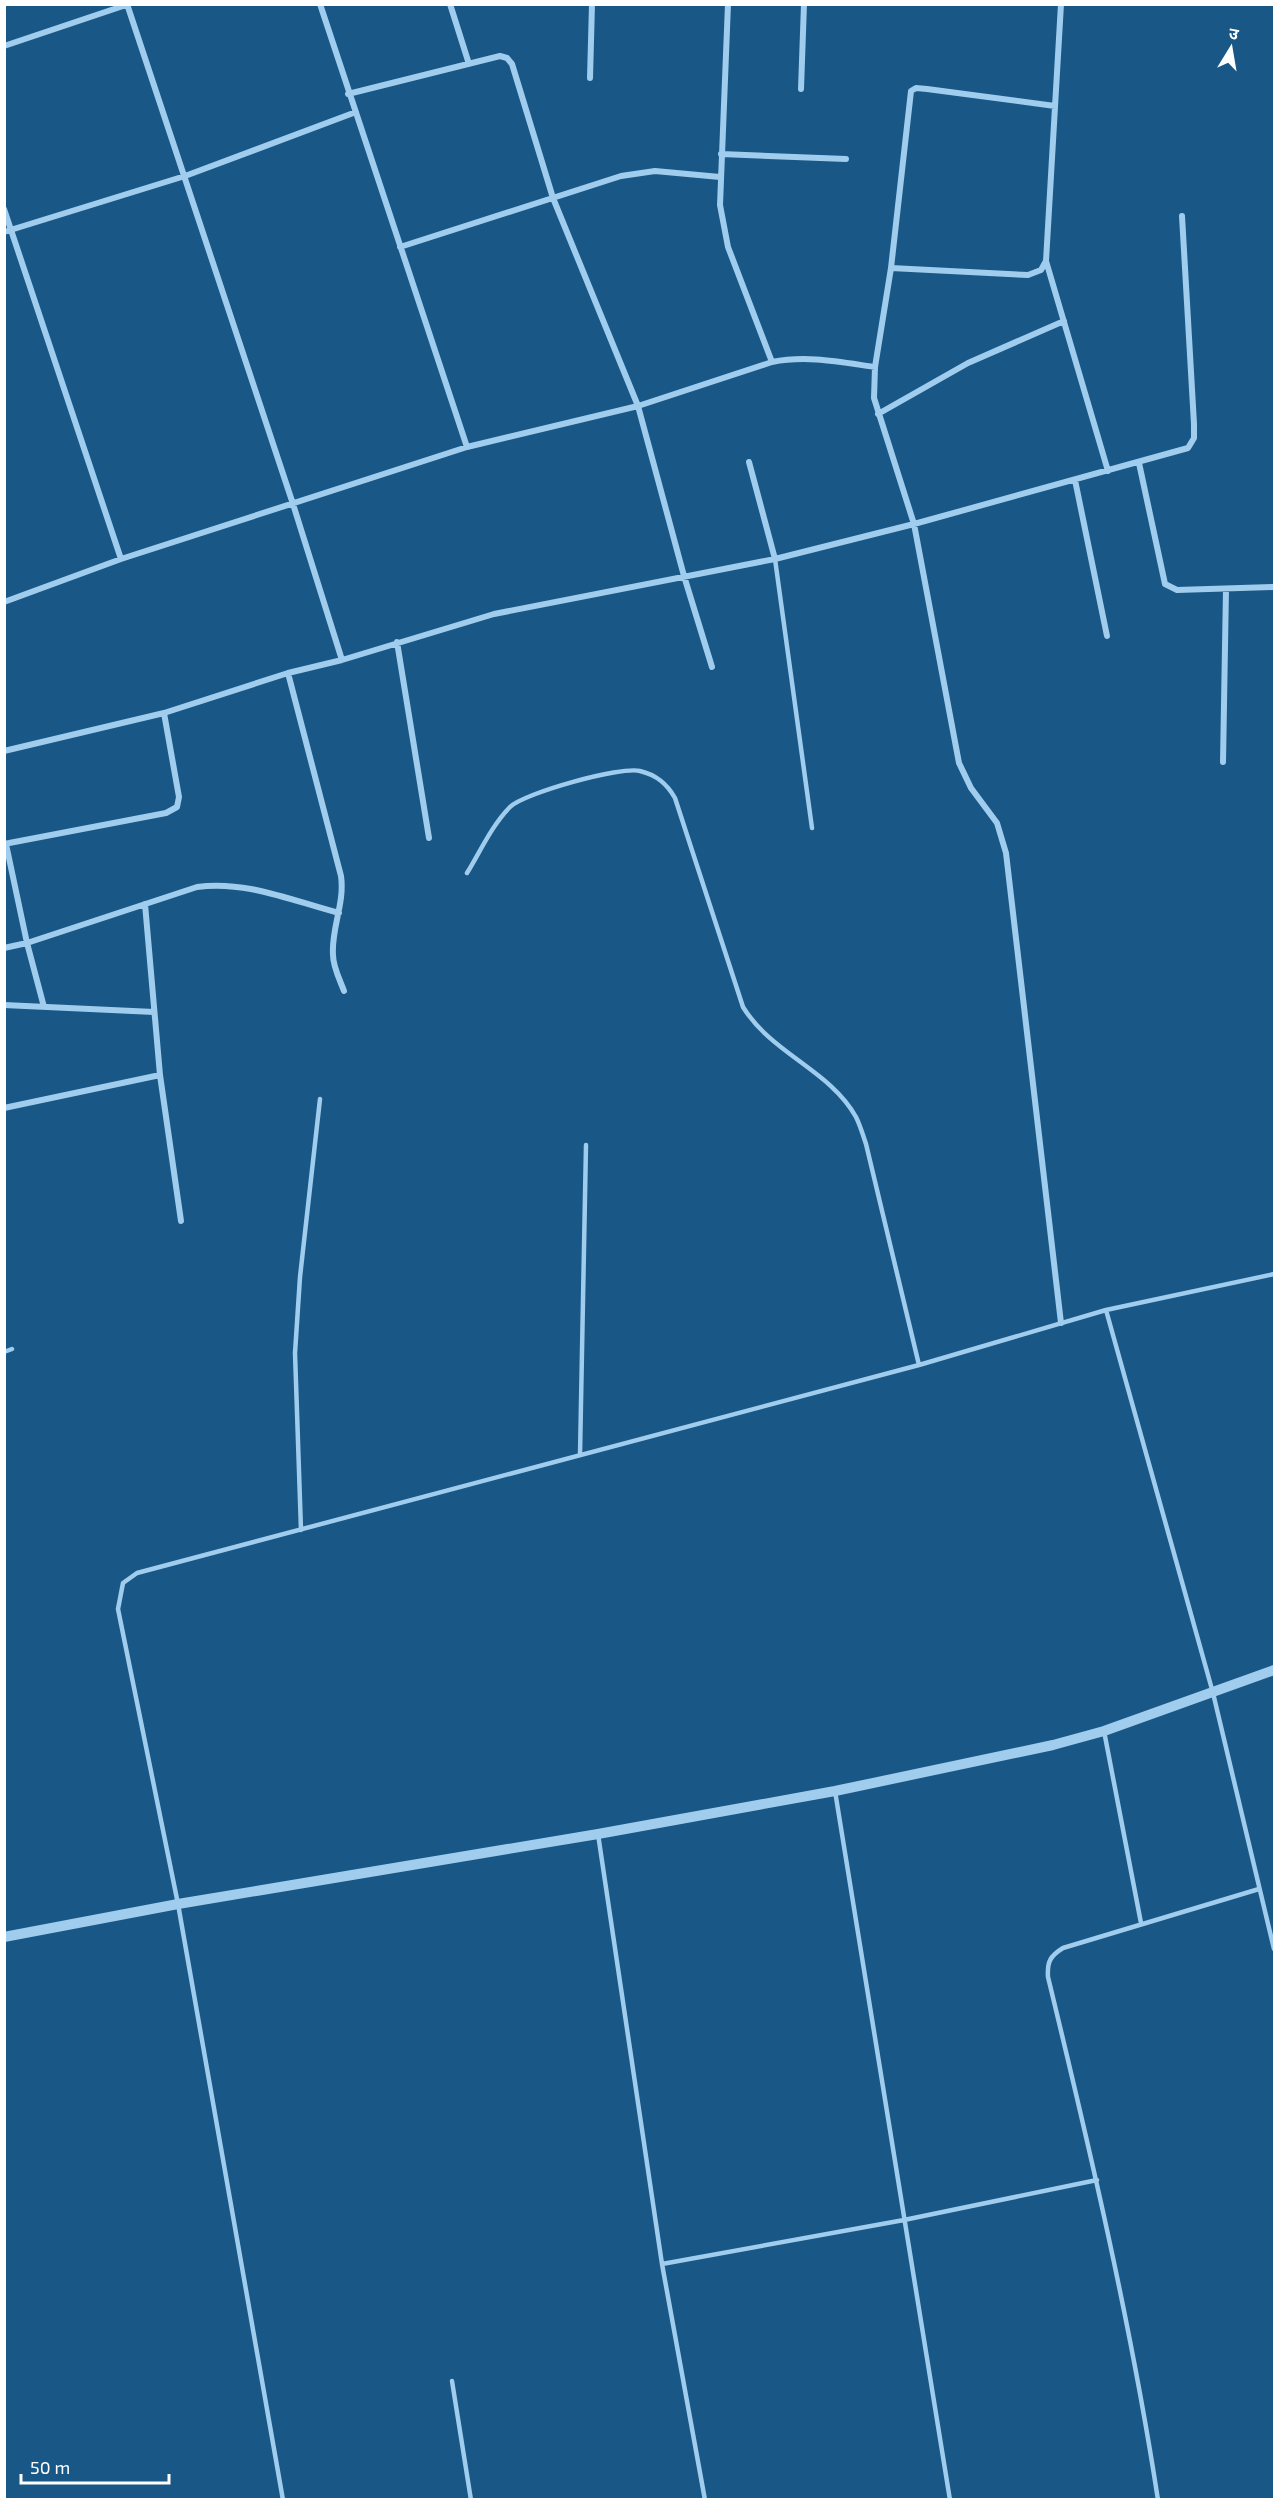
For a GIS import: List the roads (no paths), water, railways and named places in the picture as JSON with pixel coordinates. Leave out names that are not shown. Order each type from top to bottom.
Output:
[{"type":"street","points":[[320,4],[467,447]]},
{"type":"street","points":[[450,4],[469,64]]},
{"type":"street","points":[[590,78],[592,4]]},
{"type":"street","points":[[728,4],[720,205],[728,247],[772,362]]},
{"type":"street","points":[[801,89],[804,4]]},
{"type":"street","points":[[1061,4],[1046,261],[1108,471]]},
{"type":"street","points":[[4,46],[128,5],[293,504],[342,660]]},
{"type":"street","points":[[348,94],[500,56],[507,58],[512,64],[553,198],[638,406],[684,576],[712,667]]},
{"type":"street","points":[[1055,106],[927,89],[916,88],[911,91],[891,268],[875,367],[874,398],[914,524],[959,763],[971,788],[997,823],[1006,853],[1061,1323]]},
{"type":"street","points":[[8,231],[185,176],[356,112]]},
{"type":"street","points":[[721,154],[846,159]]},
{"type":"street","points":[[400,248],[639,172],[672,171],[720,177]]},
{"type":"street","points":[[4,209],[8,231],[121,559]]},
{"type":"street","points":[[4,751],[164,713],[288,673],[342,660],[397,642],[527,606],[775,559],[914,524],[1188,448],[1194,438],[1182,216]]},
{"type":"street","points":[[891,268],[1028,275],[1041,270],[1046,261]]},
{"type":"street","points":[[878,414],[986,355],[1064,321]]},
{"type":"street","points":[[4,602],[121,559],[467,447],[638,406],[772,362],[792,358],[815,358],[875,367]]},
{"type":"street","points":[[749,462],[775,559]]},
{"type":"street","points":[[1139,463],[1161,575],[1165,584],[1177,590],[1275,587]]},
{"type":"street","points":[[1075,480],[1107,636]]},
{"type":"street","points":[[1223,762],[1226,589]]},
{"type":"street","points":[[397,642],[429,838]]},
{"type":"street","points":[[288,673],[343,887],[333,939],[333,959],[344,991]]},
{"type":"street","points":[[44,1007],[5,844],[166,813],[177,807],[178,797],[164,713]]},
{"type":"street","points":[[4,948],[27,943],[197,887],[232,885],[339,913]]},
{"type":"street","points":[[145,904],[160,1075],[181,1221]]},
{"type":"street","points":[[4,1005],[154,1012]]},
{"type":"street","points":[[4,1108],[160,1075]]},
{"type":"street","points":[[4,1937],[178,1904],[598,1834],[835,1791],[1053,1745],[1104,1731],[1275,1670]]},
{"type":"lane","points":[[775,559],[812,828]]},
{"type":"lane","points":[[467,873],[509,807],[520,799],[534,793],[621,771],[638,770],[654,775],[668,786],[675,798],[743,1007],[751,1020],[769,1039],[821,1078],[837,1093],[856,1117],[866,1144],[918,1365]]},
{"type":"lane","points":[[301,1530],[295,1353],[300,1277],[320,1100]]},
{"type":"lane","points":[[580,1455],[586,1145]]},
{"type":"lane","points":[[283,2499],[178,1904],[118,1609],[123,1583],[137,1574],[918,1365],[1106,1310],[1275,1274]]},
{"type":"lane","points":[[1106,1310],[1213,1693],[1275,1949]]},
{"type":"lane","points":[[4,1352],[12,1349]]},
{"type":"lane","points":[[1104,1731],[1141,1923]]},
{"type":"lane","points":[[835,1791],[950,2499]]},
{"type":"lane","points":[[598,1834],[662,2264],[705,2499]]},
{"type":"lane","points":[[1158,2499],[1097,2180],[1048,1977],[1047,1964],[1053,1954],[1063,1948],[1259,1889]]},
{"type":"lane","points":[[662,2264],[904,2220],[1097,2180]]},
{"type":"lane","points":[[452,2381],[471,2499]]}]
